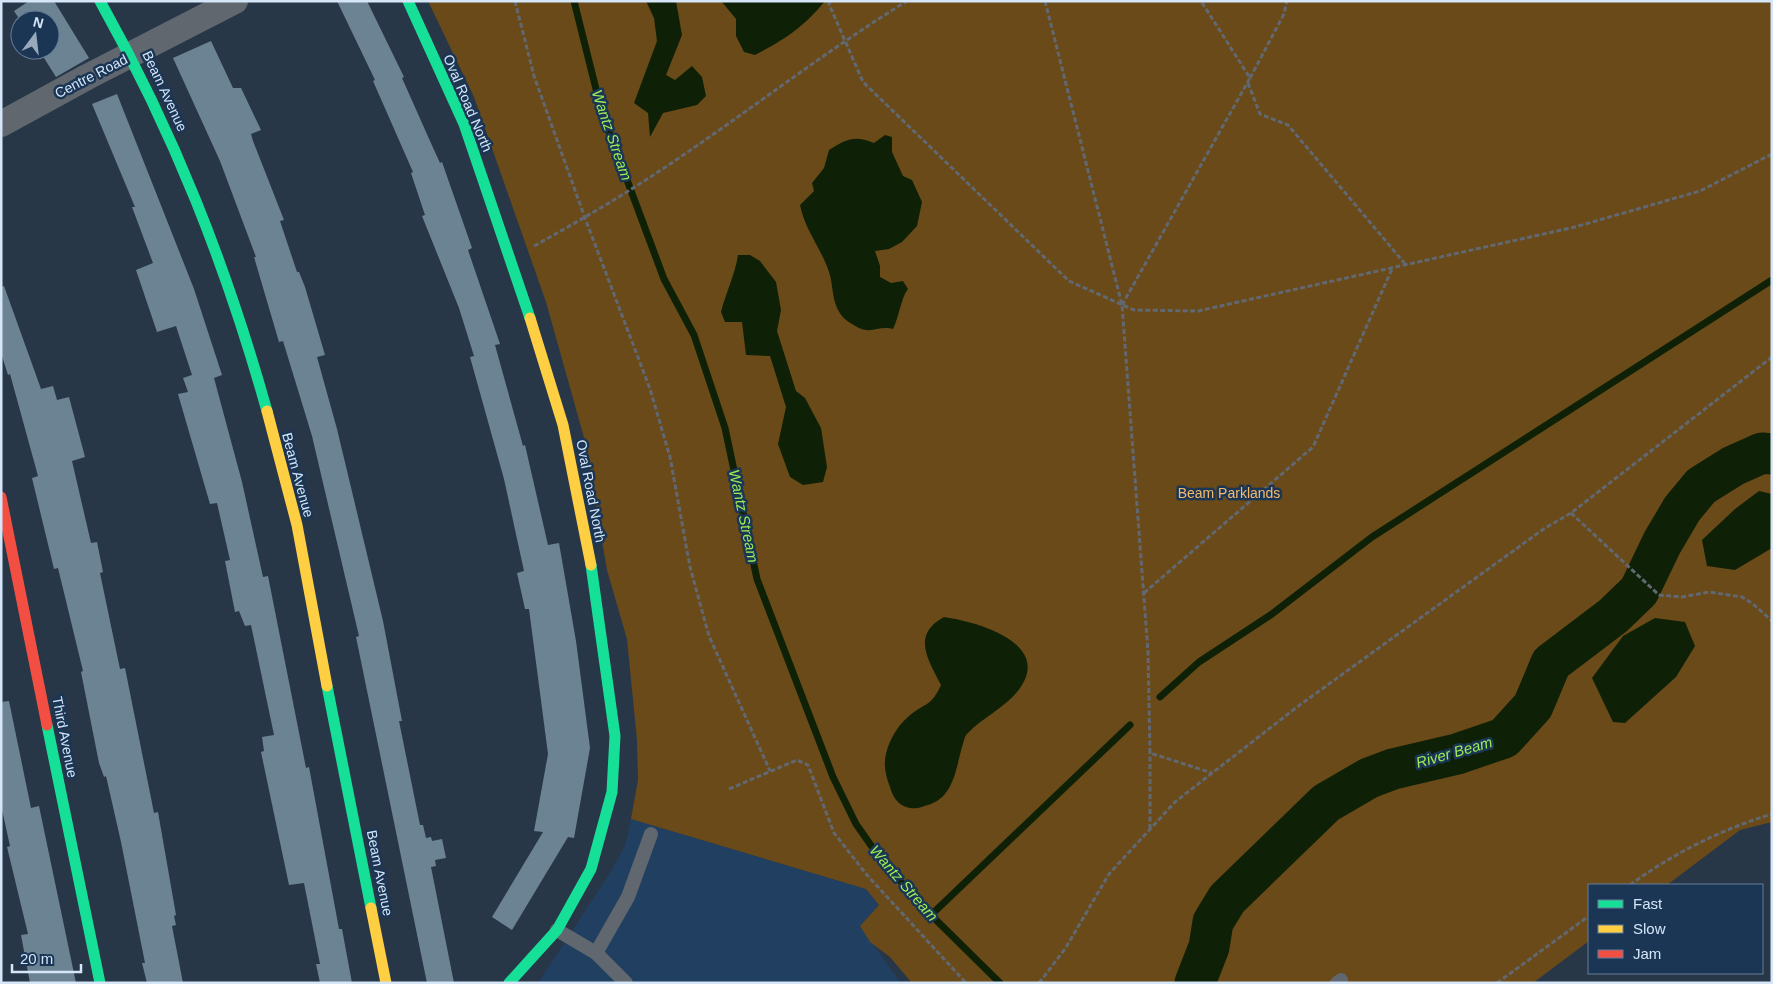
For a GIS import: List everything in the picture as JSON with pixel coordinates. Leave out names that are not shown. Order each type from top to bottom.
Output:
[{"type":"street","name":"Beam Avenue","points":[[100,1],[132,56],[183,167],[221,266],[257,380],[292,503],[386,983]]},
{"type":"street","name":"Centre Road","points":[[1,124],[86,77],[132,56],[235,1]]},
{"type":"street","name":"Oval Road North","points":[[408,1],[464,124],[511,258],[563,425],[593,576],[615,736],[612,792],[591,869],[557,930],[509,983]]},
{"type":"street","name":"Third Avenue","points":[[1,497],[100,983]]},
{"type":"lane","points":[[596,953],[628,897],[651,834]]},
{"type":"lane","points":[[557,930],[596,953],[626,983]]},
{"type":"path","points":[[515,1],[534,76],[585,218],[650,389],[670,457],[690,567],[709,636],[770,771]]},
{"type":"path","points":[[831,1],[829,4],[863,82],[1069,281],[1134,310],[1198,311],[1574,227],[1700,191],[1772,154]]},
{"type":"path","points":[[511,258],[585,218],[667,166],[844,40],[907,1]]},
{"type":"path","points":[[1045,1],[1122,305],[1148,652],[1150,829]]},
{"type":"path","points":[[1201,1],[1250,78]]},
{"type":"path","points":[[1122,305],[1248,83],[1284,14],[1287,1]]},
{"type":"path","points":[[1248,83],[1260,114],[1288,125],[1406,265]]},
{"type":"path","points":[[1144,593],[1313,448],[1392,268]]},
{"type":"path","points":[[1039,983],[1065,949],[1109,874],[1175,802],[1296,707],[1545,528],[1571,513],[1772,357]]},
{"type":"path","points":[[1571,513],[1659,596],[1682,597],[1709,592],[1742,597],[1753,604],[1772,622]]},
{"type":"path","points":[[1150,753],[1212,774]]},
{"type":"path","points":[[729,789],[797,760],[808,765],[834,833],[873,882],[966,983]]},
{"type":"path","points":[[1631,884],[1649,872],[1704,842],[1743,823],[1772,814]]},
{"type":"path","points":[[1497,983],[1588,917]]},
{"type":"shaded area","points":[[646,1],[676,1],[682,35],[666,75],[675,80],[692,66],[702,77],[706,96],[697,105],[663,113],[650,137],[648,113],[634,103],[657,41],[654,18]]},
{"type":"shaded area","points":[[825,1],[793,32],[755,55],[744,52],[736,36],[736,19],[722,2]]},
{"type":"shaded area","points":[[885,135],[892,137],[892,152],[903,176],[912,180],[922,202],[917,226],[902,242],[889,249],[875,251],[880,266],[880,277],[891,283],[903,281],[908,289],[893,329],[867,330],[849,322],[838,311],[829,272],[802,214],[800,205],[814,191],[812,183],[824,168],[829,150],[851,139],[861,139],[874,143]]},
{"type":"shaded area","points":[[738,255],[750,255],[760,261],[776,282],[781,310],[777,331],[796,391],[805,398],[821,428],[827,467],[823,482],[803,485],[790,477],[778,444],[786,407],[770,356],[746,355],[742,322],[725,322],[721,312]]},
{"type":"shaded area","points":[[1759,491],[1772,494],[1772,548],[1735,570],[1707,566],[1702,540],[1735,509]]},
{"type":"shaded area","points":[[944,617],[975,624],[1008,638],[1020,648],[1027,661],[1026,675],[1012,698],[967,734],[956,772],[945,794],[931,804],[910,808],[900,804],[892,793],[886,775],[885,758],[889,743],[898,728],[909,716],[931,701],[941,685],[931,666],[925,648],[925,640],[934,624]]},
{"type":"shaded area","points":[[1655,618],[1685,622],[1695,646],[1676,677],[1625,723],[1613,722],[1592,678],[1623,636]]},
{"type":"shaded area","points":[[631,819],[866,889],[879,905],[860,926],[901,983],[538,983],[608,876],[625,846]]},
{"type":"green space","name":"Beam Parklands","points":[[428,1],[1772,1],[1772,822],[1740,830],[1668,884],[1588,884],[1588,942],[1533,983],[912,983],[890,957],[870,942],[860,926],[879,905],[866,889],[631,819],[638,780],[637,740],[627,639],[607,570],[585,441],[546,302],[474,97]]},
{"type":"building","points":[[29,1],[54,1],[60,10],[16,10]]},
{"type":"building","points":[[337,1],[367,1],[404,77],[402,78],[440,163],[442,162],[472,248],[468,250],[500,344],[495,345],[523,446],[525,445],[548,545],[559,543],[576,641],[590,748],[574,838],[568,837],[512,930],[492,917],[543,832],[534,831],[548,754],[529,609],[525,609],[517,573],[524,571],[504,479],[470,357],[474,356],[459,308],[422,216],[425,215],[411,173],[413,172],[373,81],[375,80]]},
{"type":"building","points":[[60,11],[89,58],[56,77],[45,60],[60,60]]},
{"type":"building","points":[[211,41],[233,88],[241,88],[261,130],[251,134],[284,220],[280,221],[297,272],[299,272],[305,287],[325,355],[317,357],[337,429],[383,621],[402,721],[399,721],[420,825],[423,825],[426,838],[431,837],[432,841],[442,839],[446,858],[435,860],[436,866],[431,867],[454,983],[427,983],[356,637],[359,636],[312,436],[283,341],[279,342],[254,257],[256,257],[220,161],[173,58]]},
{"type":"building","points":[[117,94],[194,289],[222,375],[214,378],[242,482],[263,577],[268,576],[306,768],[309,767],[339,929],[342,929],[352,983],[320,983],[316,964],[320,964],[304,883],[289,885],[261,752],[264,751],[262,737],[274,735],[251,625],[245,626],[239,611],[235,612],[225,561],[230,560],[217,503],[210,504],[178,394],[188,392],[183,378],[192,375],[176,326],[157,332],[136,270],[153,263],[132,207],[135,207],[92,104]]},
{"type":"building","points":[[4,286],[41,389],[53,386],[57,400],[69,397],[85,457],[72,461],[91,543],[97,542],[103,572],[100,573],[120,669],[125,668],[154,813],[158,812],[176,915],[174,916],[176,925],[172,926],[183,983],[147,983],[142,963],[145,963],[121,842],[106,776],[104,777],[99,763],[81,672],[83,671],[58,568],[54,569],[32,478],[38,476],[10,374],[8,375],[1,353],[1,287]]},
{"type":"building","points":[[9,701],[31,808],[39,806],[76,983],[30,983],[21,935],[28,934],[7,847],[10,846],[1,805],[1,702]]},
{"type":"waterway","name":"Wantz Stream","points":[[574,1],[602,113],[664,279],[694,335],[725,428],[757,579],[833,777],[856,824],[882,861],[931,915],[1000,983]]},
{"type":"waterway","points":[[1160,697],[1199,662],[1272,614],[1372,537],[1772,280]]},
{"type":"waterway","name":"River Beam","points":[[1195,983],[1209,947],[1213,922],[1227,899],[1326,803],[1369,778],[1393,769],[1457,754],[1504,738],[1533,706],[1551,663],[1613,616],[1639,591],[1662,543],[1682,509],[1701,486],[1733,466],[1762,453],[1772,454]]},
{"type":"waterway","points":[[931,915],[1130,725]]},
{"type":"traffic: fast","points":[[100,1],[152,100],[196,201],[234,304],[267,411]]},
{"type":"traffic: fast","points":[[408,1],[464,124],[530,318]]},
{"type":"traffic: fast","points":[[509,983],[557,930],[591,869],[612,792],[615,736],[591,565]]},
{"type":"traffic: fast","points":[[327,686],[371,908]]},
{"type":"traffic: fast","points":[[47,725],[100,983]]},
{"type":"traffic: slow","points":[[530,318],[563,425],[591,565]]},
{"type":"traffic: slow","points":[[267,411],[297,525],[327,686]]},
{"type":"traffic: slow","points":[[371,908],[386,983]]},
{"type":"traffic: jam","points":[[1,497],[47,725]]}]
